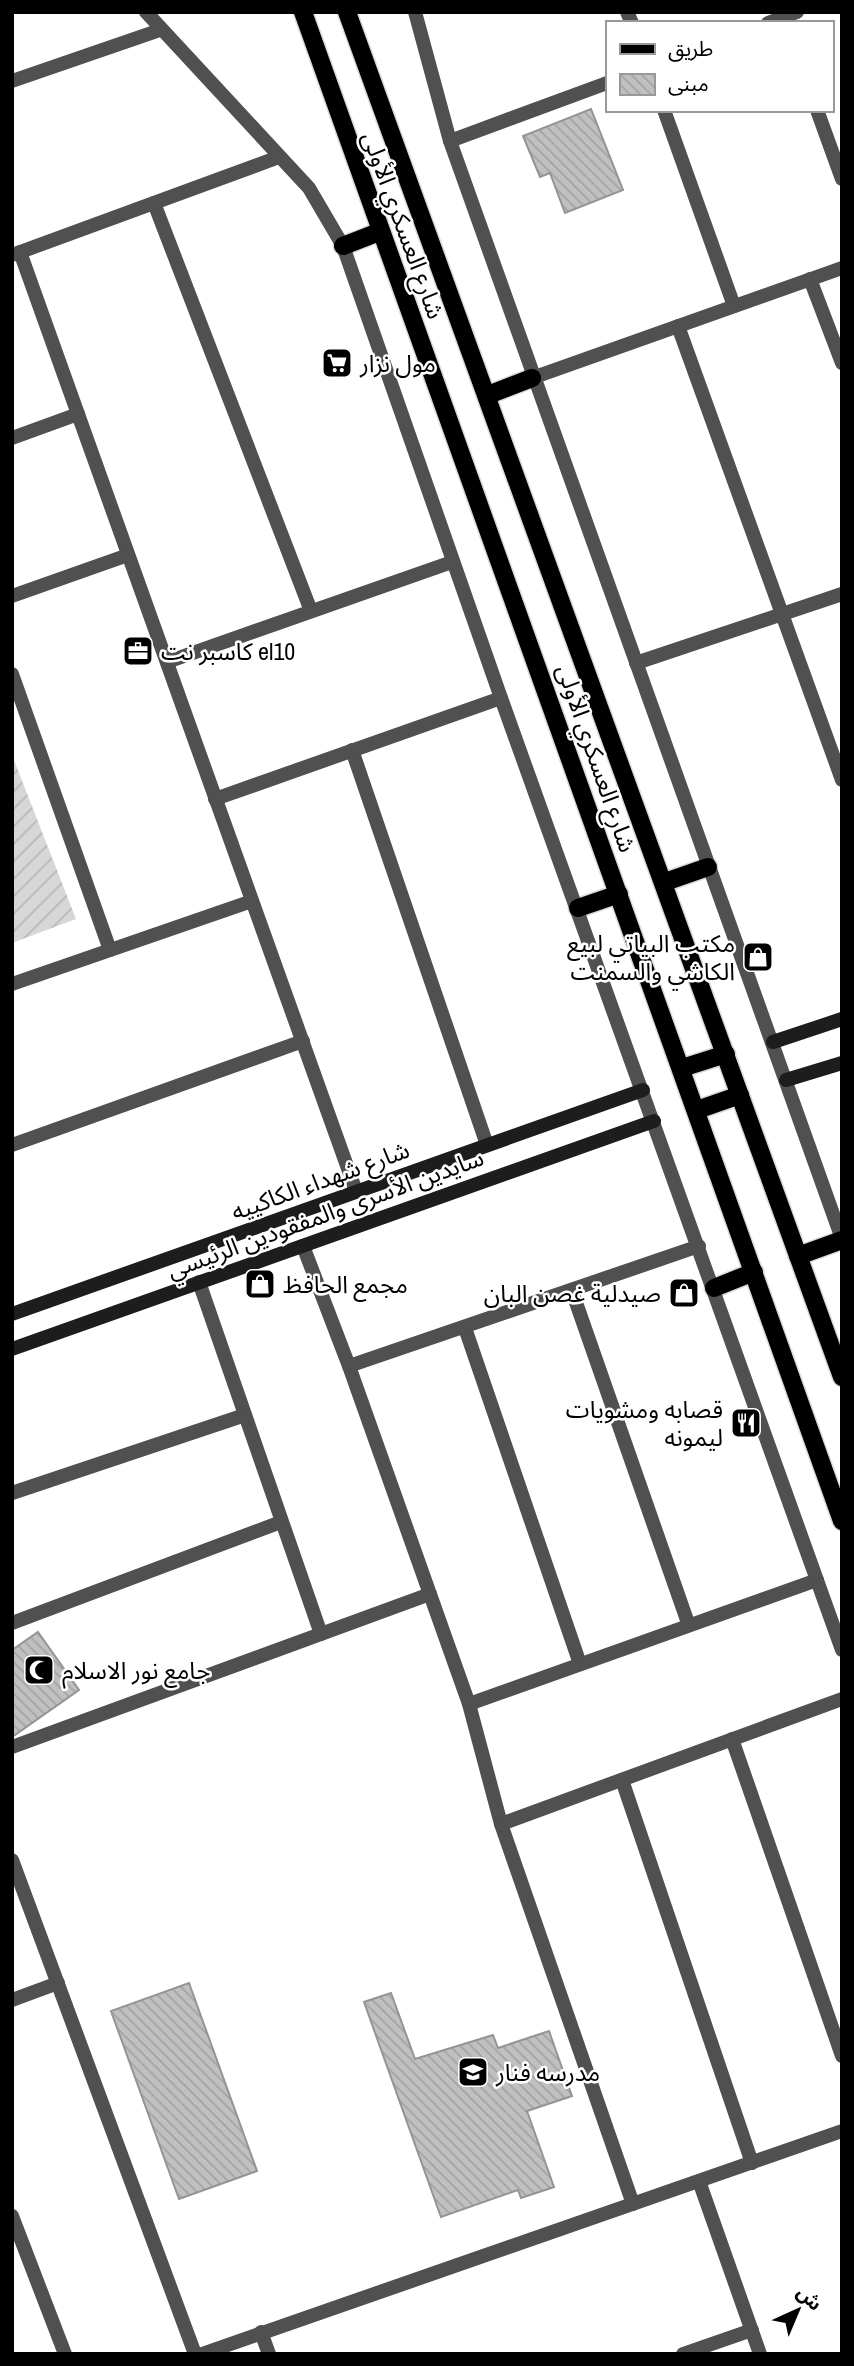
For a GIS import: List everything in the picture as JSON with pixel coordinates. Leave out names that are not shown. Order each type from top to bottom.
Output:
[{"type":"main road","name":"شارع العسكري الأولى","points":[[303,12],[379,232],[495,544],[842,1521]]},
{"type":"main road","name":"شارع العسكري الأولى","points":[[347,12],[665,882],[842,1377]]},
{"type":"main road","points":[[343,246],[379,232]]},
{"type":"main road","points":[[488,395],[532,378]]},
{"type":"main road","points":[[665,882],[708,867]]},
{"type":"main road","points":[[578,908],[619,894]]},
{"type":"main road","points":[[773,1042],[842,1020]]},
{"type":"main road","points":[[682,1068],[726,1054]]},
{"type":"main road","points":[[786,1080],[842,1063]]},
{"type":"main road","name":"شارع شهداء الكاكييه","points":[[12,1314],[643,1090]]},
{"type":"main road","points":[[697,1110],[740,1096]]},
{"type":"main road","name":"سايدين الأسرى والمفقودين الرئيسي","points":[[12,1349],[654,1121]]},
{"type":"main road","points":[[798,1256],[842,1239]]},
{"type":"main road","points":[[714,1288],[754,1272]]},
{"type":"street","points":[[146,12],[322,206],[343,246],[501,698],[842,1650]]},
{"type":"street","points":[[415,12],[450,141],[532,378],[842,1239]]},
{"type":"street","points":[[12,81],[160,30]]},
{"type":"street","points":[[450,141],[606,83]]},
{"type":"street","points":[[665,112],[734,306]]},
{"type":"street","points":[[818,112],[842,178]]},
{"type":"street","points":[[279,157],[16,253],[78,414],[356,1191]]},
{"type":"street","points":[[154,203],[311,611]]},
{"type":"street","points":[[532,378],[842,268]]},
{"type":"street","points":[[810,279],[842,362]]},
{"type":"street","points":[[678,326],[842,780]]},
{"type":"street","points":[[12,438],[78,414]]},
{"type":"street","points":[[12,596],[128,555]]},
{"type":"street","points":[[167,662],[453,562]]},
{"type":"street","points":[[636,663],[842,594]]},
{"type":"street","points":[[12,674],[110,950]]},
{"type":"street","points":[[215,799],[501,698]]},
{"type":"street","points":[[352,750],[487,1145]]},
{"type":"street","points":[[12,984],[252,901]]},
{"type":"street","points":[[13,1143],[303,1041]]},
{"type":"street","points":[[303,1245],[469,1703],[501,1824],[633,2204]]},
{"type":"street","points":[[349,1366],[572,1292],[699,1246]]},
{"type":"street","points":[[199,1282],[321,1634]]},
{"type":"street","points":[[572,1292],[688,1623]]},
{"type":"street","points":[[465,1328],[580,1664]]},
{"type":"street","points":[[12,1493],[245,1415]]},
{"type":"street","points":[[12,1623],[281,1522]]},
{"type":"street","points":[[469,1703],[688,1623],[817,1580]]},
{"type":"street","points":[[12,1747],[430,1594]]},
{"type":"street","points":[[501,1824],[842,1699]]},
{"type":"street","points":[[732,1739],[842,2056]]},
{"type":"street","points":[[622,1780],[752,2163]]},
{"type":"street","points":[[13,1863],[195,2354]]},
{"type":"street","points":[[12,2000],[58,1983]]},
{"type":"street","points":[[202,2354],[699,2181],[840,2137]]},
{"type":"street","points":[[699,2181],[761,2354]]},
{"type":"street","points":[[12,2216],[65,2354]]},
{"type":"street","points":[[683,2354],[752,2330]]},
{"type":"street","points":[[261,2332],[269,2354]]},
{"type":"shaded area","points":[[12,755],[76,919],[12,943]]},
{"type":"building","points":[[591,109],[623,190],[565,213],[550,173],[540,177],[523,136]]},
{"type":"building","name":"جامع نور الاسلام","points":[[38,1632],[79,1690],[12,1737],[12,1650]]},
{"type":"building","points":[[189,1983],[257,2171],[179,2199],[111,2011]]},
{"type":"building","points":[[391,1993],[415,2059],[493,2035],[498,2048],[549,2031],[572,2096],[527,2111],[554,2187],[521,2198],[518,2190],[441,2217],[364,2002]]},
{"type":"place","name":"مول نزار","points":[[337,363]]},
{"type":"place","name":"كاسبر نت el10","points":[[138,651]]},
{"type":"place","name":"مكتب البياتي لبيع الكاشي والسمنت","points":[[758,957]]},
{"type":"place","name":"مجمع الحافظ","points":[[260,1284]]},
{"type":"place","name":"صيدلية غصن البان","points":[[684,1293]]},
{"type":"place","name":"قصابه ومشويات ليمونه","points":[[746,1423]]},
{"type":"place","name":"جامع نور الاسلام","points":[[39,1670]]},
{"type":"place","name":"مدرسه فنار","points":[[473,2072]]}]
